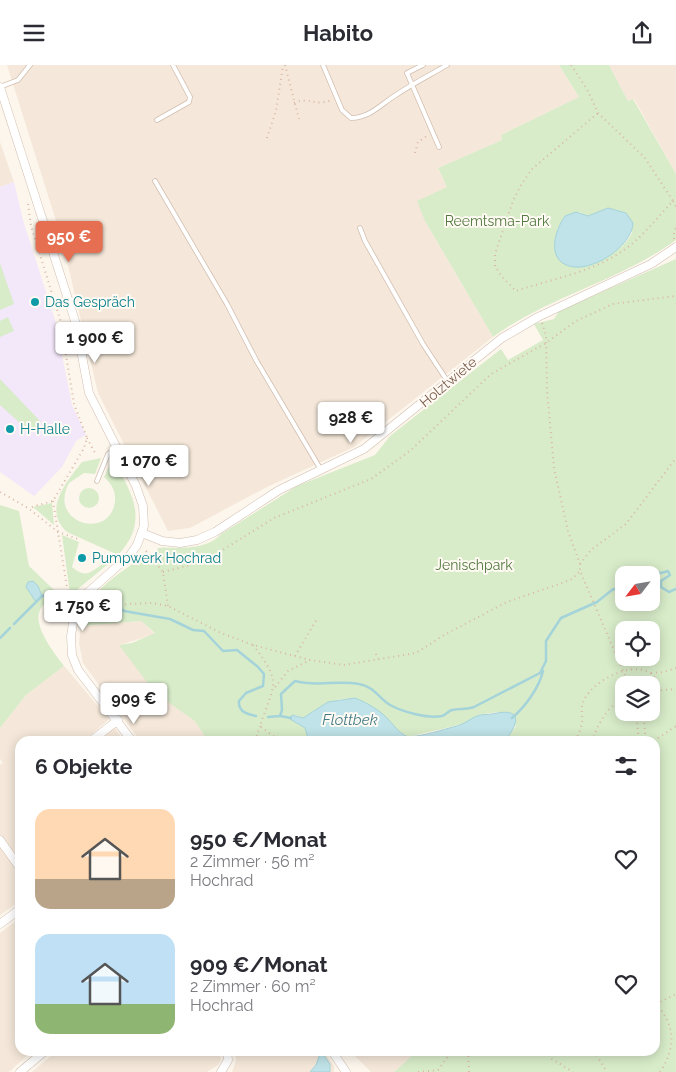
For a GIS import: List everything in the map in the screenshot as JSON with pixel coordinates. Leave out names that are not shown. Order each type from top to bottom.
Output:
[{"type":"street","points":[[0,87],[76,324],[89,393],[141,498],[145,515],[142,533],[130,555],[85,595],[74,617],[71,635],[74,662],[128,736]]},
{"type":"street","name":"Holztwiete","points":[[142,533],[167,542],[197,540],[215,532],[279,490],[364,449],[502,337],[538,317],[651,264],[676,247]]},
{"type":"street","points":[[98,736],[118,721]]},
{"type":"street","points":[[0,840],[15,861]]},
{"type":"street","points":[[0,924],[15,913]]},
{"type":"street","points":[[20,1072],[39,1056]]},
{"type":"street","points":[[221,1072],[228,1060],[228,1056]]},
{"type":"street","points":[[335,1056],[346,1072]]},
{"type":"lane","points":[[0,87],[18,80],[30,65]]},
{"type":"lane","points":[[157,120],[189,102],[190,97],[173,65]]},
{"type":"lane","points":[[323,65],[346,115],[352,118],[358,118],[373,111],[447,65]]},
{"type":"lane","points":[[423,65],[407,73],[439,147]]},
{"type":"lane","points":[[155,181],[232,311],[256,360],[321,470]]},
{"type":"lane","points":[[360,227],[365,241],[423,344],[448,382]]},
{"type":"lane","points":[[97,481],[108,454],[116,449]]},
{"type":"path","points":[[284,65],[299,119]]},
{"type":"path","points":[[267,138],[276,111],[284,65]]},
{"type":"path","points":[[571,65],[587,89],[598,113],[645,158],[676,207]]},
{"type":"path","points":[[294,103],[303,99],[321,104],[337,98]]},
{"type":"path","points":[[598,113],[532,169],[521,185],[495,254],[495,266],[502,277],[516,291],[604,261],[621,252],[641,235],[673,201]]},
{"type":"path","points":[[414,153],[416,145],[431,129]]},
{"type":"path","points":[[32,190],[28,204],[46,278],[60,319],[74,404],[87,438],[96,455]]},
{"type":"path","points":[[163,571],[204,561],[274,518],[371,479],[411,450],[491,374],[546,343],[576,321],[613,304],[676,296]]},
{"type":"path","points":[[538,317],[544,328],[546,343],[546,390],[554,468],[568,531],[580,564],[580,571],[626,676]]},
{"type":"path","points":[[70,606],[53,501],[84,448],[87,438]]},
{"type":"path","points":[[580,564],[591,550],[626,524],[676,458]]},
{"type":"path","points":[[0,492],[28,508],[58,532],[78,539]]},
{"type":"path","points":[[28,508],[53,501]]},
{"type":"path","points":[[146,551],[163,571],[168,606]]},
{"type":"path","points":[[81,616],[112,610],[122,606],[152,603],[168,606],[221,633],[253,645],[310,660],[344,665],[416,653],[444,635],[507,602],[572,579],[580,571]]},
{"type":"path","points":[[295,656],[317,619]]},
{"type":"path","points":[[253,645],[269,667],[274,688]]},
{"type":"path","points":[[376,655],[378,659]]},
{"type":"path","points":[[256,736],[274,688],[288,671],[310,660]]},
{"type":"path","points":[[578,736],[582,722],[581,708],[587,694],[609,677],[624,670],[641,669],[651,673],[664,672],[676,668]]},
{"type":"path","points":[[660,690],[676,689]]},
{"type":"path","points":[[595,736],[606,714],[615,705]]},
{"type":"path","points":[[637,721],[638,736]]},
{"type":"path","points":[[644,721],[645,736]]},
{"type":"path","points":[[260,726],[273,736]]},
{"type":"path","points":[[660,737],[676,726]]},
{"type":"path","points":[[660,1001],[676,994]]},
{"type":"path","points":[[660,1009],[667,1020],[675,1042],[670,1058],[660,1072]]},
{"type":"path","points":[[418,1072],[437,1071],[448,1056]]},
{"type":"path","points":[[468,1056],[469,1072]]},
{"type":"path","points":[[549,1056],[573,1072]]},
{"type":"path","points":[[597,1056],[607,1072]]},
{"type":"shaded area","points":[[7,65],[559,65],[579,97],[501,135],[502,140],[438,168],[447,187],[425,221],[493,337],[354,447],[267,487],[190,528],[168,531],[98,393],[62,240]]},
{"type":"shaded area","points":[[609,65],[676,65],[676,174],[634,99],[628,101]]},
{"type":"shaded area","points":[[0,142],[14,182],[0,187]]},
{"type":"shaded area","points":[[14,182],[23,220],[55,320],[72,405],[86,435],[76,441],[62,467],[34,496],[0,472],[0,187]]},
{"type":"shaded area","points":[[141,621],[155,634],[120,645],[187,705],[205,736],[136,736],[83,663],[79,643],[81,626]]},
{"type":"shaded area","points":[[64,666],[109,719],[90,736],[15,736],[15,904],[0,915],[0,765],[3,763],[0,759],[0,728],[26,695]]},
{"type":"shaded area","points":[[114,727],[120,736],[103,736]]},
{"type":"shaded area","points":[[15,922],[15,1056],[27,1056],[9,1072],[0,1072],[0,933]]},
{"type":"shaded area","points":[[51,1056],[220,1056],[221,1060],[218,1065],[207,1072],[32,1072]]},
{"type":"shaded area","points":[[236,1056],[327,1056],[334,1066],[334,1072],[232,1072],[236,1061]]},
{"type":"shaded area","points":[[355,1056],[412,1056],[394,1072],[371,1072]]},
{"type":"green space","name":"Reemtsma-Park","points":[[559,65],[609,65],[628,101],[633,99],[676,174],[676,240],[632,267],[537,310],[493,337],[425,221],[417,201],[447,187],[438,168],[502,140],[501,135],[579,97]],"holes":[[[608,208],[626,213],[632,233],[617,251],[581,266],[557,255],[555,245],[556,234],[565,216],[579,212],[588,216]]]},
{"type":"green space","name":"Jenischpark","points":[[676,259],[676,1072],[394,1072],[412,1056],[660,1056],[660,736],[509,736],[516,726],[498,712],[478,715],[471,721],[454,726],[406,736],[373,708],[362,702],[344,699],[326,705],[303,718],[295,715],[290,718],[305,728],[307,736],[205,736],[195,721],[155,693],[119,645],[132,643],[155,633],[141,621],[81,626],[87,606],[100,589],[142,557],[147,560],[155,556],[158,548],[192,547],[208,543],[297,486],[375,455],[390,436],[501,349],[508,360],[543,340],[534,324],[554,319],[559,311]]},
{"type":"green space","points":[[0,263],[14,304],[0,310]]},
{"type":"green space","points":[[8,317],[14,331],[0,337],[0,321]]},
{"type":"green space","points":[[0,379],[41,422],[30,432],[0,405]]},
{"type":"green space","points":[[101,458],[95,474],[84,473],[69,483],[64,497],[66,509],[73,517],[82,522],[93,524],[103,521],[111,513],[115,494],[111,485],[104,477],[113,459],[135,507],[133,530],[128,542],[118,555],[67,532],[60,523],[57,514],[57,505],[64,487],[82,462]]},
{"type":"green space","points":[[89,488],[96,491],[99,498],[96,505],[89,508],[82,505],[79,498],[82,491]]},
{"type":"green space","points":[[52,503],[54,525],[33,507]]},
{"type":"green space","points":[[0,505],[19,511],[29,566],[57,593],[43,606],[38,617],[42,632],[64,666],[26,695],[0,728]]},
{"type":"green space","points":[[62,535],[79,542],[72,567],[79,572],[89,573],[102,564],[113,560],[79,588],[71,601]]},
{"type":"water","points":[[608,208],[626,213],[633,223],[626,241],[609,256],[588,266],[569,266],[562,262],[557,257],[555,244],[558,229],[565,216],[576,212],[588,216]]},
{"type":"water","points":[[33,581],[38,586],[42,596],[36,602],[26,587],[28,582]]},
{"type":"water","name":"Flottbek","points":[[355,698],[380,712],[406,736],[307,736],[305,728],[290,719],[292,715],[303,718],[328,702]]},
{"type":"water","name":"Flottbek","points":[[502,712],[513,714],[515,718],[514,728],[509,736],[414,736],[457,726],[480,715]]},
{"type":"water","points":[[319,1056],[324,1056],[330,1064],[330,1072],[310,1072],[316,1065]]},
{"type":"waterway","name":"Flottbek","points":[[660,573],[668,571],[670,575],[661,581],[661,587],[669,592],[676,589]]},
{"type":"waterway","name":"Flottbek","points":[[268,717],[280,716],[282,710],[281,694],[295,681],[303,683],[351,683],[364,685],[390,705],[423,716],[442,716],[452,710],[474,707],[540,673],[546,661],[546,641],[561,618],[597,602],[615,589]]},
{"type":"waterway","name":"Flottbek","points":[[14,624],[42,596],[54,592]]},
{"type":"waterway","name":"Flottbek","points":[[97,599],[111,602],[124,611],[170,619],[193,630],[204,631],[223,651],[237,650],[264,674],[263,686],[246,693],[239,701],[242,710],[256,716]]},
{"type":"waterway","name":"Flottbek","points":[[0,638],[10,628]]},
{"type":"waterway","name":"Flottbek","points":[[512,718],[531,697],[543,671]]},
{"type":"waterway","name":"Flottbek","points":[[280,716],[291,718]]},
{"type":"place","name":"Das Gespräch","points":[[35,302]]},
{"type":"place","name":"H-Halle","points":[[10,429]]},
{"type":"place","name":"Pumpwerk Hochrad","points":[[82,558]]}]
